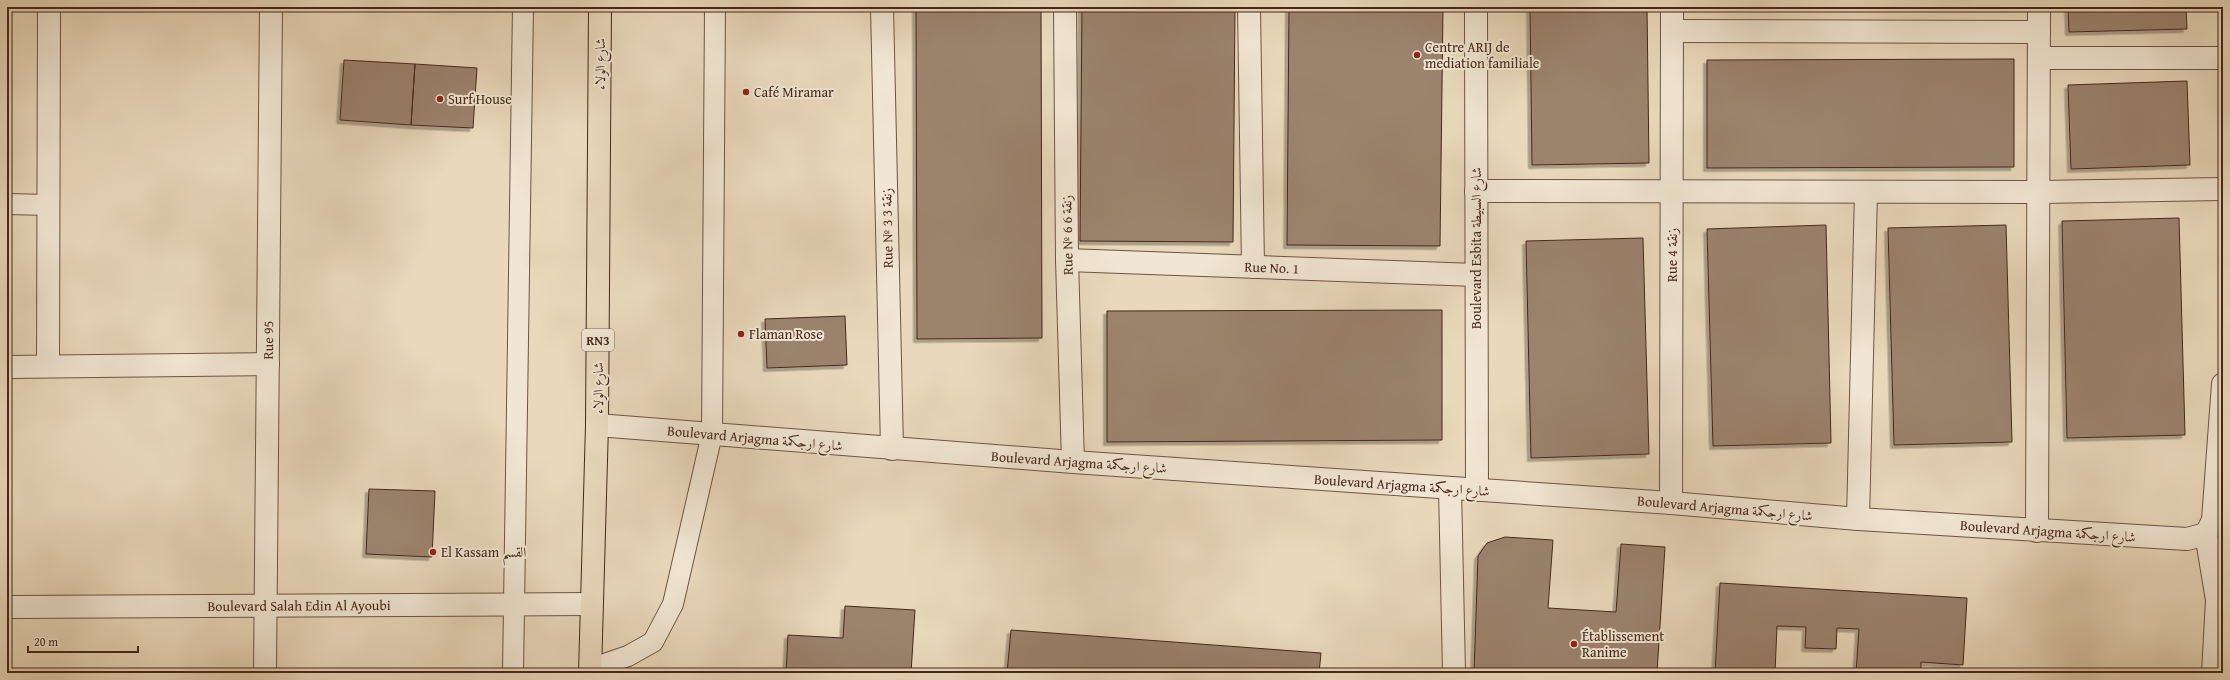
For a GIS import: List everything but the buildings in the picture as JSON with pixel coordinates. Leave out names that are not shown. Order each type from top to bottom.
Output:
[{"type":"main road","name":"شارع الولاء","points":[[590,671],[598,425],[600,7]]},
{"type":"street","points":[[48,366],[49,7]]},
{"type":"street","name":"Rue 95","points":[[265,673],[271,7]]},
{"type":"street","name":"Rue № 3 زنقة 3","points":[[882,7],[892,449]]},
{"type":"street","name":"Rue № 6 زنقة 6","points":[[1065,7],[1067,260],[1073,462]]},
{"type":"street","points":[[1249,7],[1253,267]]},
{"type":"street","name":"Boulevard Esbita شارع السبيطة","points":[[1476,7],[1477,490]]},
{"type":"street","name":"Rue 4 زنقة","points":[[1671,503],[1672,7]]},
{"type":"street","points":[[2037,531],[2039,7]]},
{"type":"street","points":[[1672,31],[2039,32]]},
{"type":"street","points":[[2039,58],[2223,58]]},
{"type":"street","points":[[1476,191],[2038,192],[2223,188]]},
{"type":"street","points":[[1858,519],[1866,192]]},
{"type":"street","name":"Rue No. 1","points":[[1067,260],[1476,275]]},
{"type":"street","points":[[7,367],[268,364]]},
{"type":"street","points":[[2213,673],[2217,600],[2206,534],[2212,520],[2223,384]]},
{"type":"street","name":"Boulevard Arjagma شارع ارجكمة","points":[[598,425],[892,449],[1671,503],[1858,519],[2187,539],[2206,534]]},
{"type":"street","points":[[1450,488],[1454,673]]},
{"type":"street","name":"Boulevard Salah Edin Al Ayoubi","points":[[7,607],[591,604]]},
{"type":"lane","points":[[513,673],[522,7]]},
{"type":"lane","points":[[590,671],[628,656],[653,642],[673,604],[712,434],[715,7]]},
{"type":"lane","points":[[7,204],[49,205]]},
{"type":"place","name":"Centre ARIJ de mediation familiale","points":[[1417,55]]},
{"type":"place","name":"Café Miramar","points":[[746,92]]},
{"type":"place","name":"Surf House","points":[[440,99]]},
{"type":"place","name":"Flaman Rose","points":[[741,334]]},
{"type":"place","name":"El Kassam القسم","points":[[433,552]]},
{"type":"place","name":"Établissement Ranime","points":[[1574,644]]}]
